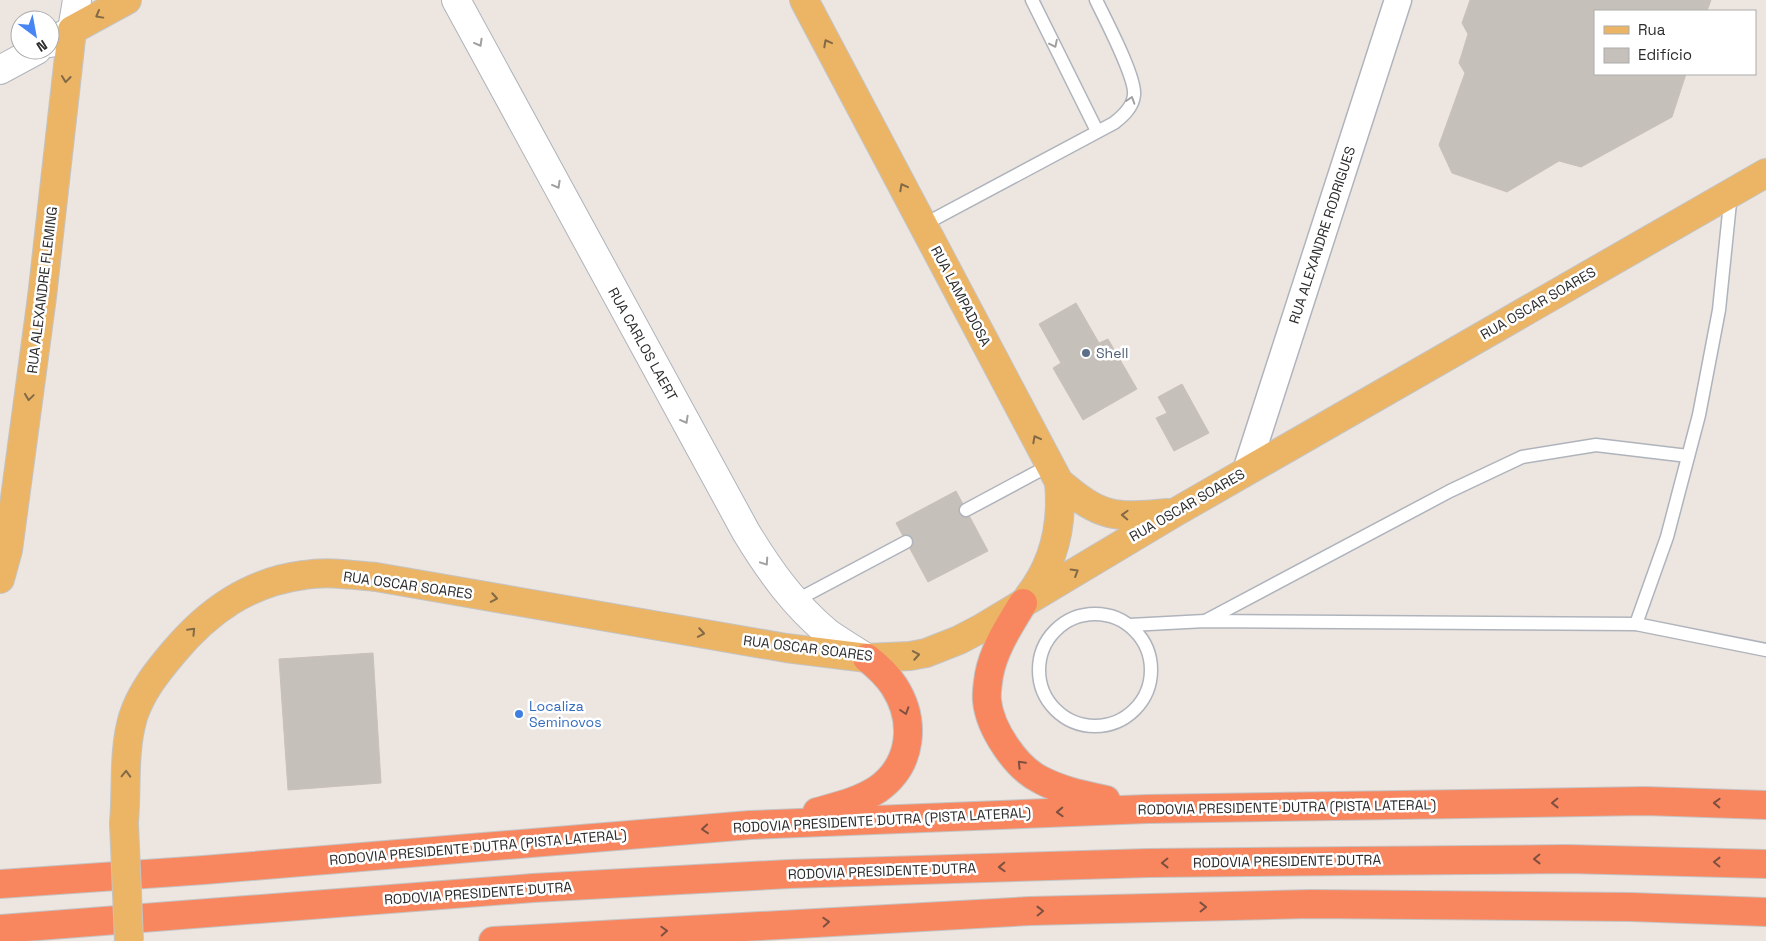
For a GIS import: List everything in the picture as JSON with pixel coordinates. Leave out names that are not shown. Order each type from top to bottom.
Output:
[{"type":"highway","points":[[1023,603],[1001,641],[989,674],[987,701],[993,725],[1009,752],[1024,768],[1040,780],[1071,793],[1147,808]]},
{"type":"highway","points":[[750,825],[801,816],[845,804],[877,790],[896,772],[907,748],[908,721],[905,708],[894,686],[867,658]]},
{"type":"highway","name":"RODOVIA PRESIDENTE DUTRA (PISTA LATERAL)","points":[[0,884],[214,869],[750,825],[1147,808],[1645,801],[1766,804]]},
{"type":"highway","name":"RODOVIA PRESIDENTE DUTRA","points":[[0,929],[533,888],[798,874],[1149,863],[1567,859],[1766,864]]},
{"type":"highway","points":[[492,941],[1030,911],[1290,905],[1631,907],[1766,912]]},
{"type":"main road","name":"RUA ALEXANDRE FLEMING","points":[[0,579],[8,550],[41,307],[61,37],[77,0]]},
{"type":"main road","points":[[61,37],[126,0]]},
{"type":"main road","name":"RUA CARLOS LAERT","points":[[456,0],[746,532],[766,564],[795,601],[828,633],[867,658]]},
{"type":"main road","name":"RUA LAMPADOSA","points":[[804,0],[1054,473],[1092,507],[1113,515],[1139,516],[1174,513]]},
{"type":"main road","points":[[0,70],[18,60]]},
{"type":"main road","name":"RUA OSCAR SOARES","points":[[128,941],[124,823],[128,739],[133,715],[147,686],[190,633],[207,617],[245,593],[268,583],[304,575],[328,574],[376,577],[786,648],[867,658],[910,656],[926,653],[966,636],[1246,471],[1766,173]]},
{"type":"main road","points":[[1023,603],[1042,577],[1053,552],[1059,524],[1060,498],[1054,473]]},
{"type":"street","name":"RUA ALEXANDRE RODRIGUES","points":[[1246,471],[1398,0]]},
{"type":"lane","points":[[1032,0],[1097,131]]},
{"type":"lane","points":[[923,225],[1114,123],[1125,113],[1134,94],[1132,80],[1096,0]]},
{"type":"lane","points":[[1636,624],[1667,537],[1699,416],[1719,310],[1731,193]]},
{"type":"lane","points":[[1205,621],[1450,491],[1522,457],[1596,446],[1688,456]]},
{"type":"lane","points":[[966,510],[1054,473]]},
{"type":"lane","points":[[795,601],[906,542]]},
{"type":"lane","points":[[1130,625],[1146,644],[1152,669],[1146,694],[1131,714],[1108,725],[1083,725],[1060,715],[1044,695],[1038,671],[1043,646],[1059,626],[1082,614],[1107,615],[1130,625],[1205,621],[1636,624],[1766,650]]},
{"type":"building","points":[[1470,0],[1711,0],[1707,10],[1594,10],[1594,75],[1686,75],[1672,117],[1581,167],[1559,161],[1507,192],[1452,173],[1439,145],[1465,73],[1459,63],[1468,34],[1462,23]]},
{"type":"building","name":"Shell","points":[[1076,303],[1099,343],[1108,339],[1137,389],[1083,420],[1053,368],[1061,363],[1039,324]]},
{"type":"building","points":[[1182,384],[1209,433],[1174,451],[1156,418],[1167,413],[1158,397]]},
{"type":"building","points":[[956,491],[988,551],[928,582],[896,523]]},
{"type":"building","points":[[373,653],[381,783],[288,790],[279,659]]},
{"type":"place","name":"Shell","points":[[1086,353]]},
{"type":"place","name":"Localiza Seminovos","points":[[519,714]]}]
